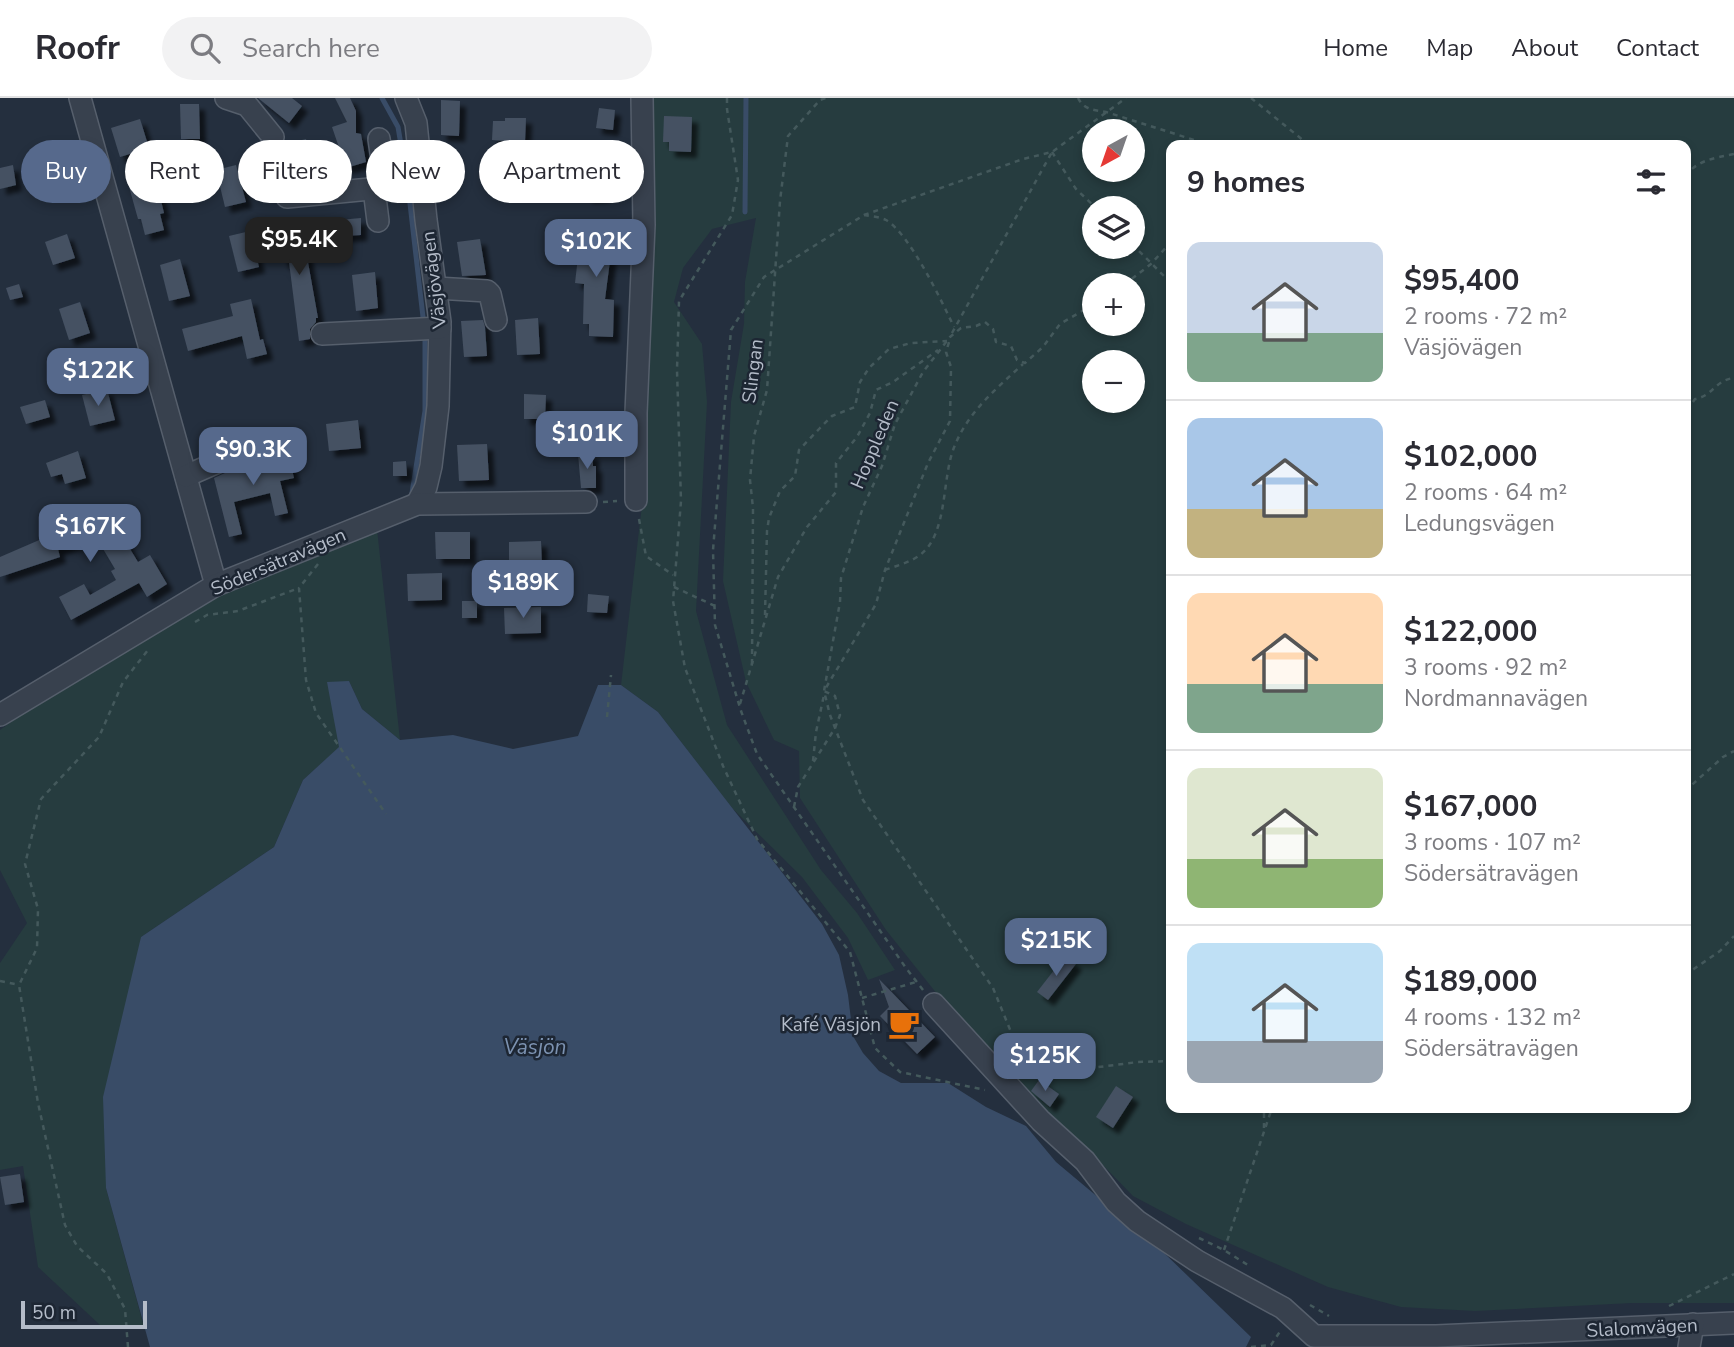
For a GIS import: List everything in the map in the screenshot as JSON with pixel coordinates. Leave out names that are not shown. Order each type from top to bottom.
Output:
[{"type":"street","points":[[80,98],[216,585]]},
{"type":"street","points":[[226,98],[249,101],[273,137]]},
{"type":"street","name":"Väsjövägen","points":[[406,98],[416,123],[418,140]]},
{"type":"street","points":[[416,123],[423,98]]},
{"type":"street","points":[[636,500],[636,413],[645,225],[642,98]]},
{"type":"street","points":[[379,220],[380,203]]},
{"type":"street","name":"Väsjövägen","points":[[417,504],[426,487],[431,466],[438,406],[440,328],[425,203]]},
{"type":"street","points":[[436,288],[487,291],[496,320]]},
{"type":"street","points":[[322,334],[440,328]]},
{"type":"street","points":[[186,476],[243,451],[285,440]]},
{"type":"street","name":"Södersätravägen","points":[[0,715],[216,585],[417,504],[586,502]]},
{"type":"street","points":[[934,1004],[1041,1121],[1085,1161],[1116,1202],[1137,1221],[1197,1261],[1283,1308],[1304,1324]]},
{"type":"street","name":"Slalomvägen","points":[[1304,1324],[1314,1336],[1435,1342],[1734,1323]]},
{"type":"street","points":[[1689,1347],[1693,1324]]},
{"type":"path","points":[[727,98],[738,180],[732,215],[679,301],[677,370],[681,501],[673,601],[685,668],[723,766],[757,839],[850,952],[875,1048],[900,1072],[986,1091]]},
{"type":"path","name":"Slingan","points":[[752,664],[750,480],[754,436],[767,390],[788,136],[820,100],[826,98]]},
{"type":"path","points":[[1078,98],[1081,104],[1090,109],[1194,140]]},
{"type":"path","points":[[934,1004],[757,754],[739,706],[715,625],[713,550],[732,330],[764,277],[864,215],[1023,159],[1052,152],[1126,98]]},
{"type":"path","points":[[1251,98],[1303,140]]},
{"type":"path","points":[[1052,152],[1083,196]]},
{"type":"path","points":[[813,762],[824,691],[876,604],[885,570],[928,463],[950,421],[951,367],[946,352],[949,339],[1052,152]]},
{"type":"path","points":[[1691,168],[1709,159],[1734,154]]},
{"type":"path","points":[[864,215],[886,220],[901,234],[934,283],[955,328]]},
{"type":"path","points":[[1139,273],[1166,248]]},
{"type":"path","points":[[1145,258],[1166,278]]},
{"type":"path","points":[[885,570],[920,555],[935,535],[943,506],[946,474],[955,444],[977,408],[1043,347],[1060,324],[1082,311]]},
{"type":"path","name":"Hoppleden","points":[[1024,363],[1017,360],[1011,346],[996,342],[993,329],[985,322],[961,328],[943,345],[923,372],[901,413],[882,466],[863,507],[841,578],[840,602],[824,691],[835,728],[863,800],[993,988],[1029,1076],[1138,1062],[1166,1061]]},
{"type":"path","points":[[765,621],[769,518],[780,491],[795,476],[799,450],[832,416],[855,407],[860,382],[890,349],[911,343],[949,339]]},
{"type":"path","points":[[739,706],[778,577],[807,527],[836,492],[836,463],[857,437],[870,413],[876,390],[893,382],[943,345]]},
{"type":"path","points":[[1691,405],[1695,399],[1705,397],[1723,379],[1734,378]]},
{"type":"path","points":[[586,502],[636,500],[646,556],[674,576]]},
{"type":"path","points":[[186,626],[207,615],[238,611],[299,587],[317,566],[328,540]]},
{"type":"path","points":[[299,587],[306,680],[316,713],[386,814]]},
{"type":"path","points":[[674,587],[715,606]]},
{"type":"path","points":[[128,1347],[125,1309],[107,1274],[77,1246],[65,1225],[38,1103],[19,985],[37,948],[38,909],[25,864],[41,799],[99,737],[122,681],[153,643]]},
{"type":"path","points":[[607,717],[611,675]]},
{"type":"path","points":[[794,807],[798,787],[835,728],[839,715],[835,696],[824,691]]},
{"type":"path","points":[[1691,785],[1734,751]]},
{"type":"path","points":[[1691,971],[1720,951],[1734,936]]},
{"type":"path","points":[[0,981],[19,985]]},
{"type":"path","points":[[862,998],[917,982]]},
{"type":"path","points":[[1264,1113],[1264,1132]]},
{"type":"path","points":[[1224,1250],[1270,1113]]},
{"type":"path","points":[[1668,1307],[1734,1274]]},
{"type":"path","points":[[1251,1347],[1271,1345],[1284,1327],[1304,1324]]},
{"type":"green space","points":[[650,98],[1734,98],[1734,1303],[1632,1303],[1475,1311],[1401,1307],[1328,1287],[1186,1224],[1133,1196],[977,1044],[886,930],[800,798],[799,751],[774,740],[746,682],[723,581],[731,402],[744,324],[745,282],[756,218],[712,229],[683,268],[674,302],[702,344],[707,402],[696,611],[727,725],[821,870],[857,913],[895,970],[868,980],[848,938],[802,877],[732,808],[658,712],[621,685],[647,462]]},
{"type":"green space","points":[[377,529],[400,740],[362,709],[349,681],[340,747],[303,780],[274,847],[141,937],[106,1188],[144,1327],[100,1325],[38,1267],[23,1166],[0,1170],[0,963],[27,923],[0,870],[0,730],[85,670],[220,596]]},
{"type":"water","name":"Väsjön","points":[[349,681],[362,709],[400,740],[453,735],[513,749],[578,736],[598,685],[621,685],[658,712],[822,924],[839,955],[853,1036],[863,1053],[879,1071],[901,1083],[948,1083],[986,1107],[1026,1126],[1056,1162],[1161,1250],[1251,1337],[1246,1347],[150,1347],[106,1188],[103,1097],[141,937],[274,847],[303,780],[339,747],[327,682]]},
{"type":"building","points":[[258,98],[292,98],[302,106],[289,123]]},
{"type":"building","points":[[335,98],[350,98],[356,111],[356,133],[361,134],[366,162],[352,166],[352,140],[336,140],[332,127],[347,122]]},
{"type":"building","points":[[441,100],[460,101],[459,136],[441,135]]},
{"type":"building","points":[[180,104],[199,104],[200,139],[181,139]]},
{"type":"building","points":[[599,108],[615,110],[613,130],[596,128]]},
{"type":"building","points":[[664,116],[692,117],[691,152],[669,151],[669,142],[663,142]]},
{"type":"building","points":[[505,118],[526,118],[525,140],[492,140],[493,121],[505,121]]},
{"type":"building","points":[[140,119],[147,140],[125,140],[125,155],[120,157],[111,128]]},
{"type":"building","points":[[13,165],[16,185],[0,189],[0,168]]},
{"type":"building","points":[[236,165],[238,203],[242,203],[225,207],[224,168]]},
{"type":"building","points":[[134,203],[162,203],[164,213],[160,214],[164,230],[145,235],[141,219],[138,219]]},
{"type":"building","points":[[361,218],[361,235],[329,237],[328,221]]},
{"type":"building","points":[[301,223],[318,318],[310,329],[310,339],[299,341],[289,262],[283,263],[276,228]]},
{"type":"building","points":[[579,227],[614,230],[605,299],[614,300],[613,337],[589,336],[589,324],[583,324],[584,284],[575,283]]},
{"type":"building","points":[[250,231],[259,267],[238,272],[229,236]]},
{"type":"building","points":[[67,234],[75,258],[53,265],[45,242]]},
{"type":"building","points":[[480,239],[486,275],[462,276],[457,242]]},
{"type":"building","points":[[180,259],[190,296],[169,301],[160,265]]},
{"type":"building","points":[[375,272],[378,308],[356,311],[352,275]]},
{"type":"building","points":[[19,284],[23,297],[10,300],[6,288]]},
{"type":"building","points":[[251,299],[260,340],[263,339],[267,354],[247,359],[242,336],[188,351],[182,329],[233,316],[230,304]]},
{"type":"building","points":[[80,302],[90,333],[69,340],[59,309]]},
{"type":"building","points":[[538,318],[540,354],[517,355],[515,320]]},
{"type":"building","points":[[483,320],[487,356],[464,357],[461,321]]},
{"type":"building","points":[[107,389],[115,420],[90,426],[82,395]]},
{"type":"building","points":[[524,394],[546,395],[545,419],[524,419]]},
{"type":"building","points":[[45,400],[50,417],[26,424],[20,407]]},
{"type":"building","points":[[358,420],[361,448],[329,451],[326,424]]},
{"type":"building","points":[[487,444],[489,480],[459,481],[457,445]]},
{"type":"building","points":[[78,451],[86,478],[65,484],[62,474],[51,477],[46,463]]},
{"type":"building","points":[[288,453],[294,478],[280,481],[288,513],[275,516],[270,493],[234,502],[242,534],[229,537],[214,478],[247,463]]},
{"type":"building","points":[[578,454],[593,454],[596,488],[581,488]]},
{"type":"building","points":[[406,461],[407,476],[393,476],[393,462]]},
{"type":"building","points":[[107,511],[138,562],[150,555],[167,584],[147,597],[139,583],[71,620],[59,597],[84,584],[90,595],[116,580],[111,571],[115,569],[96,537],[58,549],[60,557],[0,577],[0,557],[67,528],[70,534]]},
{"type":"building","points":[[435,532],[470,532],[470,559],[436,559]]},
{"type":"building","points":[[541,541],[542,567],[509,567],[509,542]]},
{"type":"building","points":[[442,573],[442,600],[408,601],[407,574]]},
{"type":"building","points":[[588,594],[609,596],[607,613],[587,612]]},
{"type":"building","points":[[462,601],[477,601],[477,618],[462,618]]},
{"type":"building","points":[[541,607],[541,633],[505,634],[504,608]]},
{"type":"building","points":[[1065,956],[1076,964],[1048,1000],[1037,992]]},
{"type":"building","name":"Kafé Väsjön","points":[[879,979],[935,1037],[917,1054],[880,1016],[889,1007]]},
{"type":"building","points":[[1039,1080],[1059,1094],[1050,1107],[1031,1091]]},
{"type":"building","points":[[1116,1086],[1133,1097],[1113,1128],[1096,1117]]},
{"type":"building","points":[[20,1174],[24,1202],[5,1205],[0,1177]]},
{"type":"waterway","points":[[382,98],[398,127],[400,140]]},
{"type":"waterway","points":[[745,212],[746,98]]},
{"type":"waterway","points":[[410,203],[423,317]]},
{"type":"waterway","points":[[412,493],[425,411],[425,337]]},
{"type":"place","name":"Kafé Väsjön","points":[[904,1024]]}]
